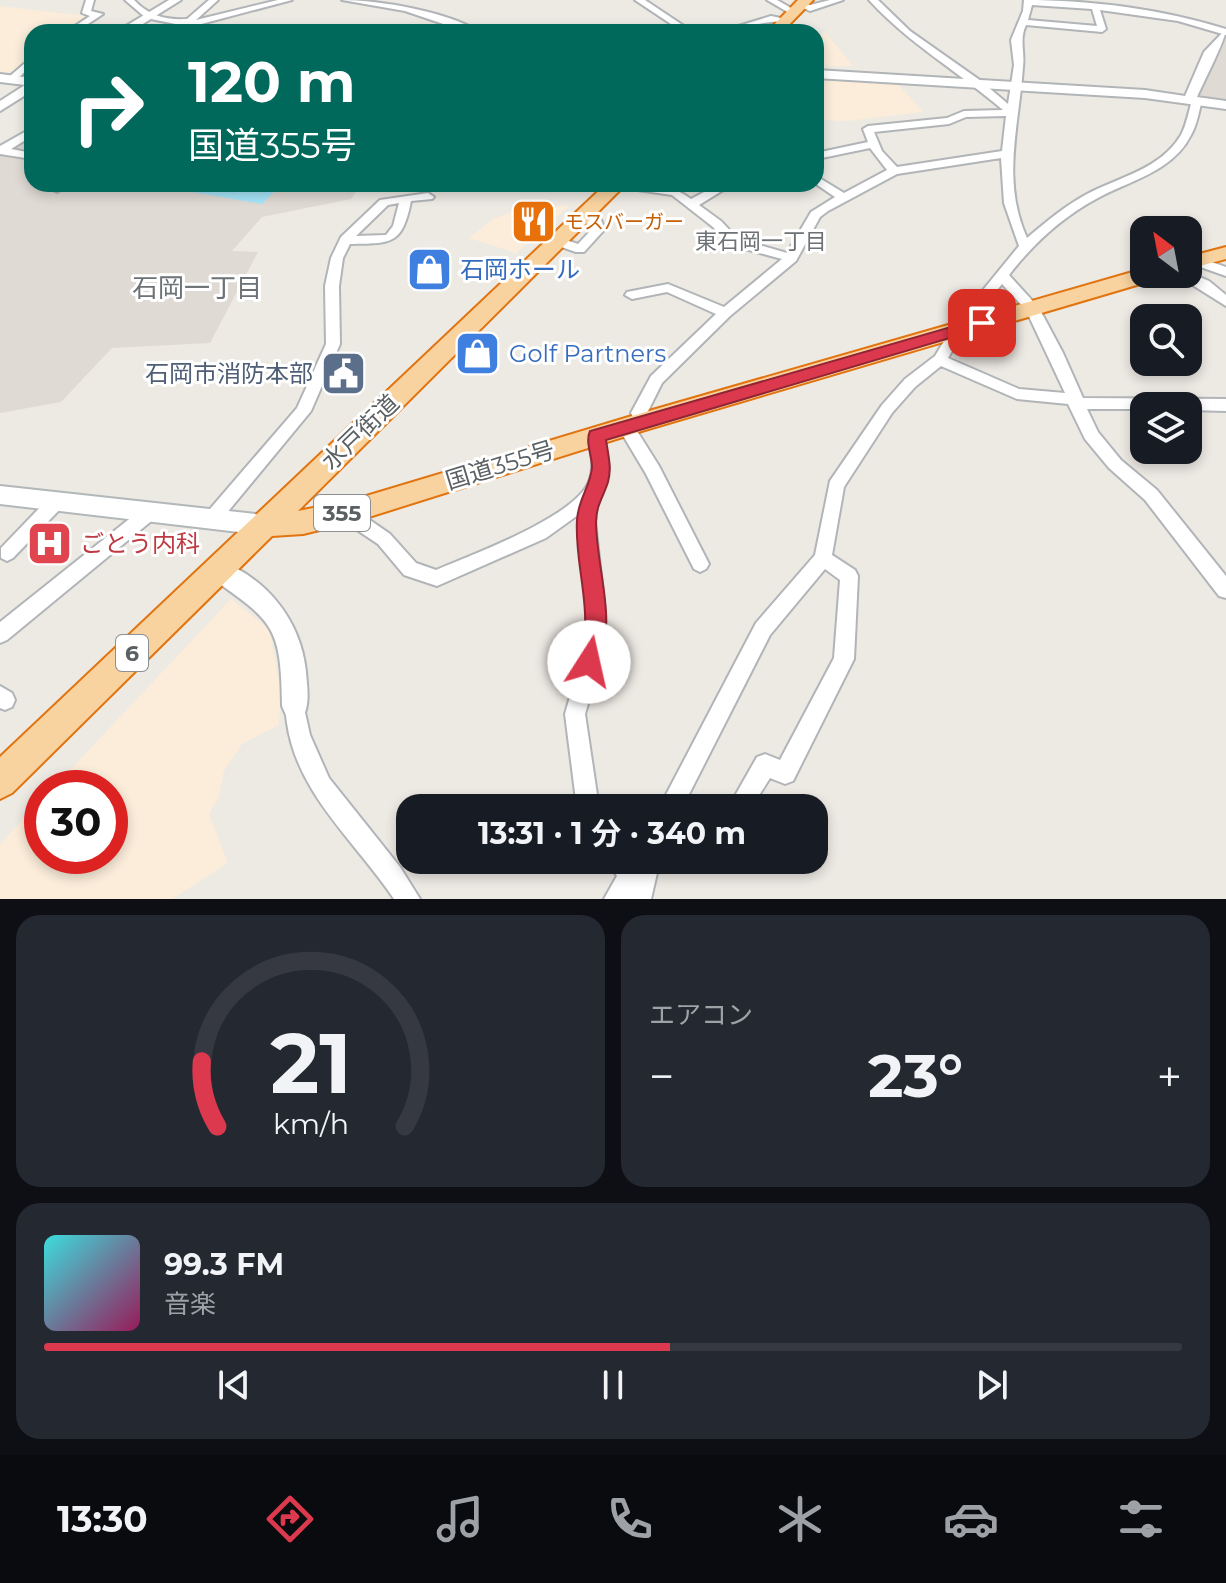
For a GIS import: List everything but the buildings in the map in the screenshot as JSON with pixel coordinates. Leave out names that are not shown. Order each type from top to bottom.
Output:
[{"type":"highway","points":[[782,24],[797,9]]},
{"type":"highway","name":"水戸街道","points":[[0,781],[609,192]]},
{"type":"highway","points":[[1202,261],[1226,253]]},
{"type":"highway","name":"国道355号","points":[[264,525],[303,522],[353,511],[634,424],[1130,280]]},
{"type":"main road","points":[[0,495],[264,525]]},
{"type":"street","points":[[83,24],[99,14],[86,13],[90,0]]},
{"type":"street","points":[[129,0],[160,22],[190,23],[288,0]]},
{"type":"street","points":[[135,24],[176,0]]},
{"type":"street","points":[[190,23],[214,0]]},
{"type":"street","points":[[346,0],[406,9],[452,24]]},
{"type":"street","points":[[639,0],[676,24]]},
{"type":"street","points":[[771,0],[797,9]]},
{"type":"street","points":[[753,24],[797,9],[839,0]]},
{"type":"street","points":[[873,0],[907,33],[978,83],[1010,112]]},
{"type":"street","points":[[677,794],[763,629],[823,558],[836,486],[887,409],[910,383],[940,360],[957,331],[1025,246],[1061,215],[1094,195],[1142,175],[1171,153],[1186,136],[1193,100],[1210,52],[1226,32],[1172,18],[1095,6],[1028,1],[1029,14],[1017,37],[1019,62],[1010,112],[1006,169],[1010,209],[1025,246]]},
{"type":"street","points":[[1023,22],[1102,29],[1095,6]]},
{"type":"street","points":[[6,79],[24,66]]},
{"type":"street","points":[[824,74],[978,83],[1226,105]]},
{"type":"street","points":[[0,100],[24,88]]},
{"type":"street","points":[[0,107],[24,90]]},
{"type":"street","points":[[894,171],[872,144],[868,129],[949,121],[964,114],[1010,112]]},
{"type":"street","points":[[1,150],[24,136]]},
{"type":"street","points":[[824,154],[872,144]]},
{"type":"street","points":[[1,150],[24,154]]},
{"type":"street","points":[[700,564],[653,471],[634,424],[656,380],[725,313],[791,258],[815,215],[894,171],[1008,154]]},
{"type":"street","points":[[824,184],[844,198]]},
{"type":"street","points":[[670,192],[717,224],[734,242],[791,258]]},
{"type":"street","points":[[691,204],[713,192]]},
{"type":"street","points":[[210,521],[303,411],[333,344],[332,286],[337,258],[345,240],[384,202],[428,197]]},
{"type":"street","points":[[345,240],[393,238],[399,233],[406,198]]},
{"type":"street","points":[[1202,268],[1226,272]]},
{"type":"street","points":[[1001,275],[1032,308],[1056,353],[1091,435],[1115,464],[1151,495],[1220,578],[1226,590]]},
{"type":"street","points":[[1202,282],[1226,302]]},
{"type":"street","points":[[632,295],[668,288],[725,313]]},
{"type":"street","points":[[940,360],[1017,394],[1074,401],[1226,405]]},
{"type":"street","points":[[353,511],[357,521],[384,539],[410,569],[437,578],[540,533],[589,498],[598,483],[601,468],[596,436]]},
{"type":"street","points":[[586,794],[575,714],[595,645],[596,612],[586,522],[589,498]]},
{"type":"street","points":[[7,553],[57,501]]},
{"type":"street","points":[[0,634],[149,513]]},
{"type":"street","points":[[747,794],[765,765],[785,773],[844,659],[849,576],[823,558]]},
{"type":"street","points":[[218,570],[263,599],[282,623],[295,659],[296,730],[314,775],[335,807],[374,851],[408,899]]},
{"type":"street","points":[[616,899],[628,874]]},
{"type":"street","points":[[636,874],[639,899]]},
{"type":"shaded area","points":[[0,6],[91,15],[77,24],[24,24],[24,62],[0,76]]},
{"type":"shaded area","points":[[824,33],[853,66],[825,66],[829,71],[824,71]]},
{"type":"shaded area","points":[[1226,36],[1226,102],[1199,95],[1210,65]]},
{"type":"shaded area","points":[[824,78],[897,83],[923,112],[848,121],[824,120]]},
{"type":"shaded area","points":[[24,140],[24,192],[356,192],[351,199],[262,217],[232,251],[258,252],[210,343],[112,348],[61,402],[0,413],[0,156]]},
{"type":"shaded area","points":[[570,205],[516,253],[469,238],[493,219],[520,209]]},
{"type":"shaded area","points":[[231,599],[269,629],[281,690],[279,725],[242,744],[224,771],[219,797],[209,814],[228,863],[172,899],[0,899],[0,844],[24,818],[24,874],[128,874],[128,770],[70,770]]},
{"type":"water","points":[[192,192],[274,192],[262,204]]},
{"type":"place","name":"モスバーガー","points":[[533,222]]},
{"type":"place","name":"石岡ホール","points":[[429,269]]},
{"type":"place","name":"Golf Partners","points":[[478,353]]},
{"type":"place","name":"石岡市消防本部","points":[[344,373]]},
{"type":"place","name":"ごとう内科","points":[[49,543]]},
{"type":"district","name":"東石岡一丁目","points":[[761,241]]},
{"type":"district","name":"石岡一丁目","points":[[197,288]]},
{"type":"route","points":[[589,662],[595,645],[596,612],[586,522],[589,498],[598,483],[601,468],[596,436],[982,323]]}]
